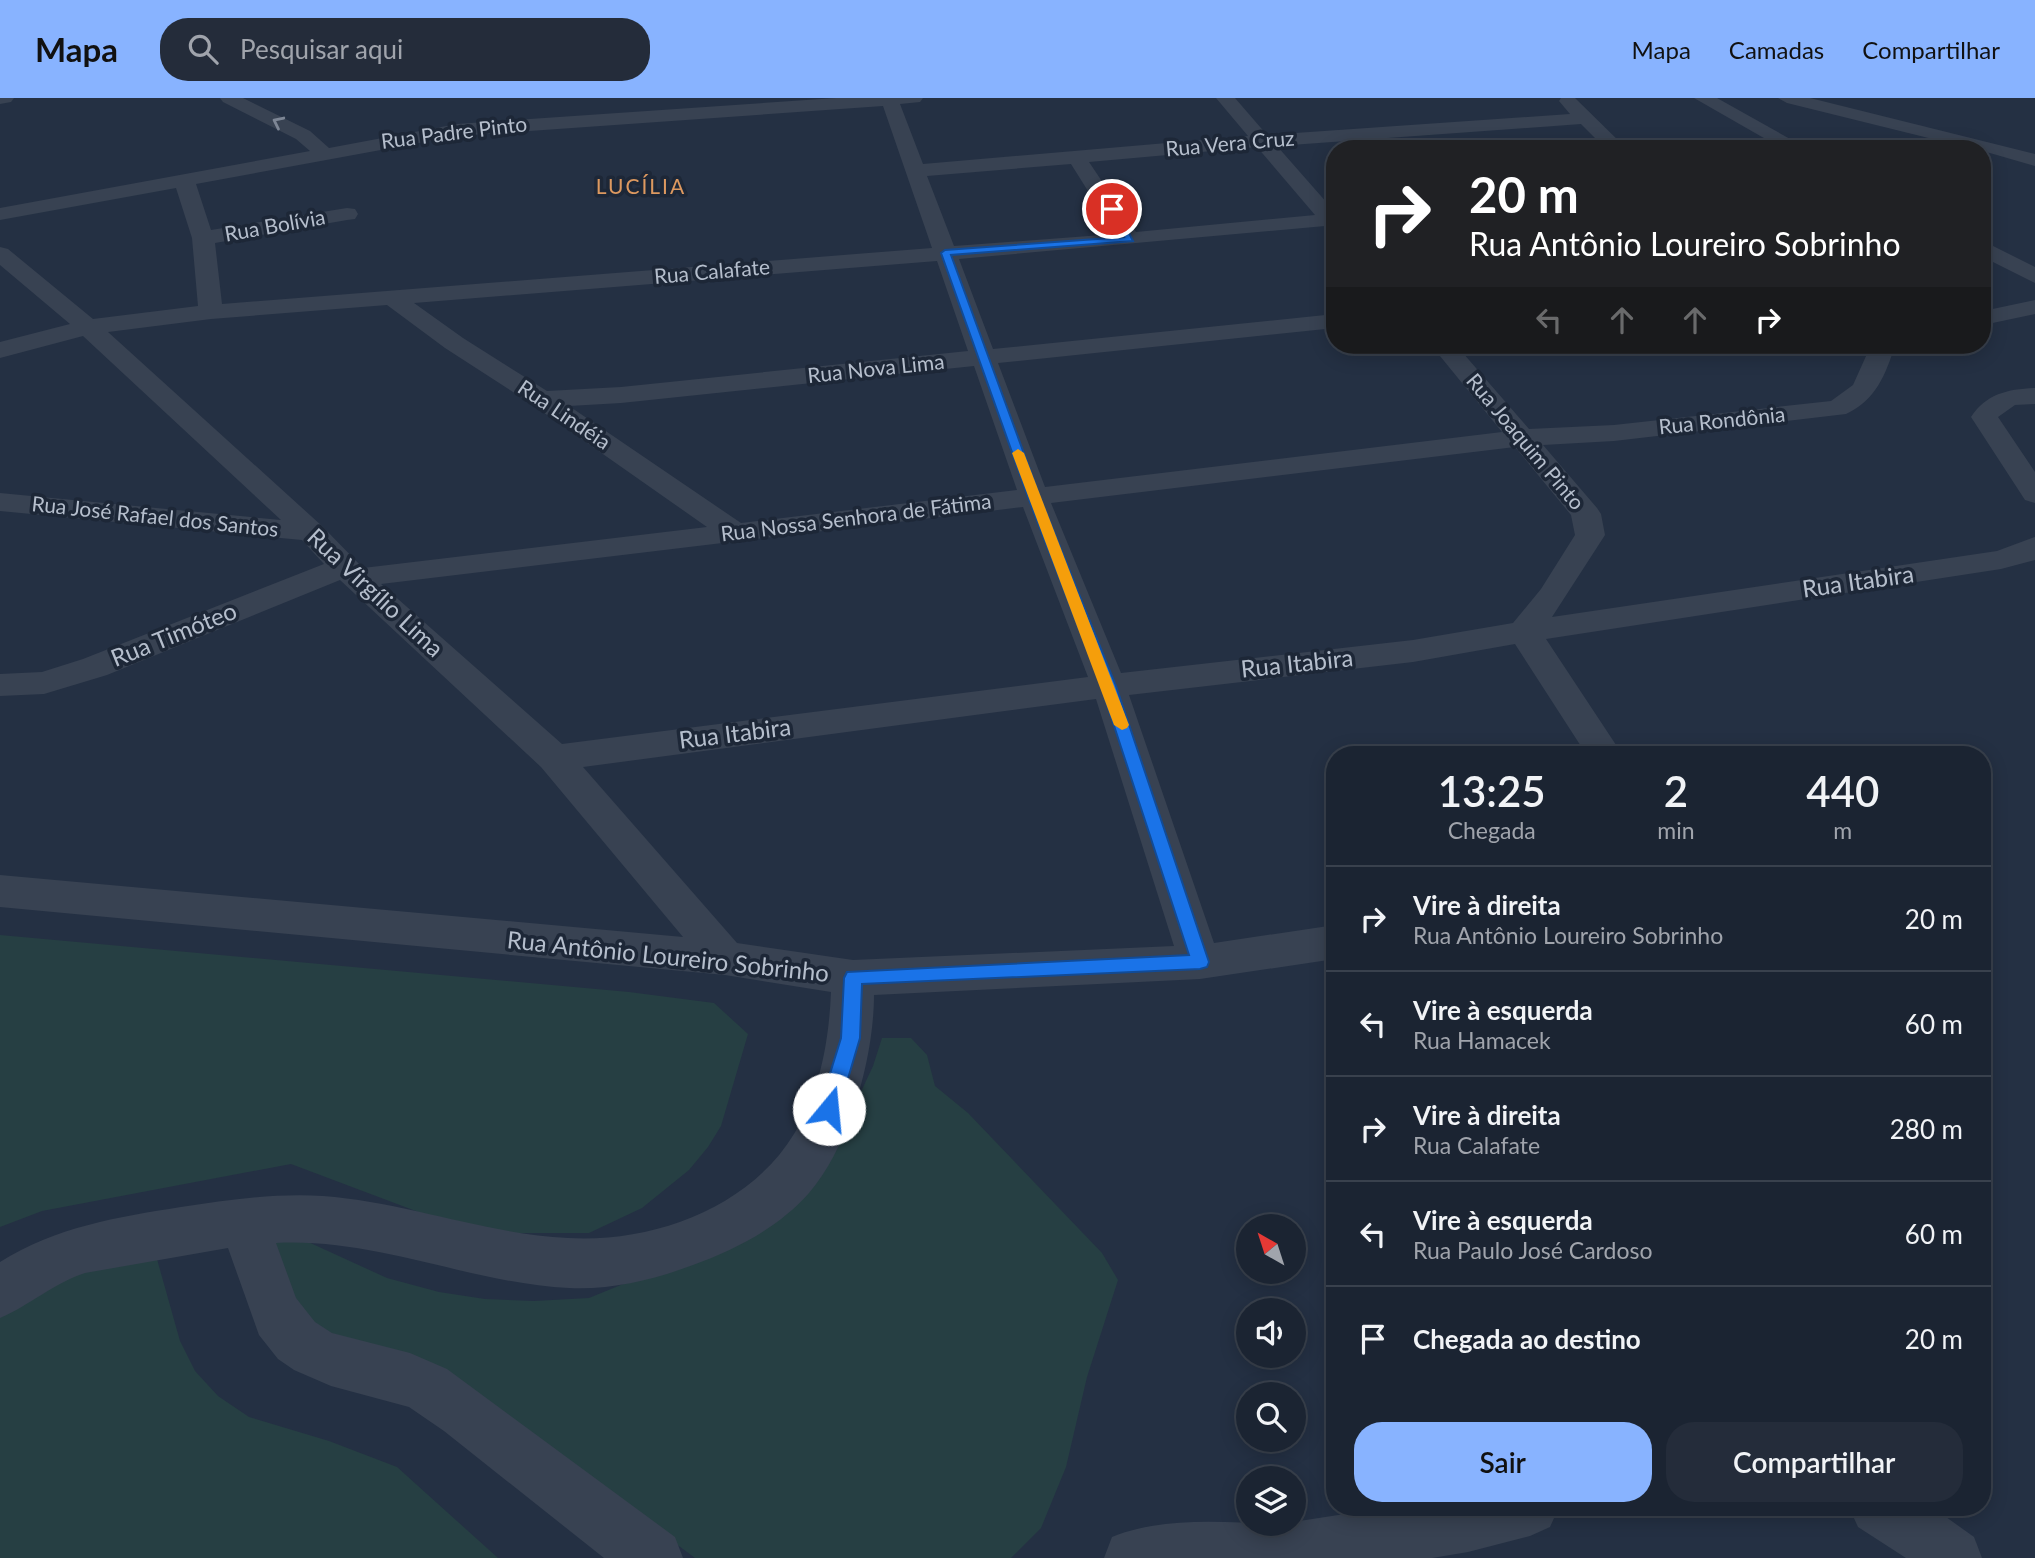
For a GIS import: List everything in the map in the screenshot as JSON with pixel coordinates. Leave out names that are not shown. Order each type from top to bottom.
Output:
[{"type":"street","points":[[229,98],[303,135],[324,153]]},
{"type":"street","points":[[898,98],[915,170],[1034,497],[1109,686],[1200,962]]},
{"type":"street","name":"Rua Padre Pinto","points":[[0,214],[324,153],[551,115],[898,98]]},
{"type":"street","points":[[1225,98],[1326,212]]},
{"type":"street","points":[[1703,98],[1780,140]]},
{"type":"street","points":[[1787,98],[1965,140]]},
{"type":"street","points":[[1565,100],[1589,109],[1611,140]]},
{"type":"street","name":"Rua Vera Cruz","points":[[915,170],[1077,158],[1589,109]]},
{"type":"street","points":[[1991,146],[2035,160]]},
{"type":"street","points":[[1077,158],[1130,239]]},
{"type":"street","points":[[184,180],[203,238],[211,312]]},
{"type":"street","name":"Rua Bolívia","points":[[203,238],[347,214]]},
{"type":"street","name":"Rua Calafate","points":[[0,350],[88,327],[211,312],[1326,222]]},
{"type":"street","points":[[1991,252],[2035,276]]},
{"type":"street","name":"Rua Virgílio Lima","points":[[0,254],[88,327],[554,758],[725,958]]},
{"type":"street","name":"Rua Lindéia","points":[[392,298],[454,343],[542,399],[735,532]]},
{"type":"street","points":[[1991,316],[2035,307]]},
{"type":"street","name":"Rua Nova Lima","points":[[542,399],[621,395],[1326,322]]},
{"type":"street","name":"Rua Joaquim Pinto","points":[[1451,354],[1586,514],[1590,535],[1553,594],[1524,632]]},
{"type":"street","name":"Rua Rondônia","points":[[1523,438],[1614,433],[1838,408],[1854,402],[1867,385],[1879,354]]},
{"type":"street","points":[[2035,396],[2015,396],[1993,405],[1984,417],[2035,494]]},
{"type":"street","name":"Rua Nossa Senhora de Fátima","points":[[350,572],[735,532],[1523,438]]},
{"type":"street","name":"Rua José Rafael dos Santos","points":[[0,502],[311,532]]},
{"type":"street","name":"Rua Itabira","points":[[554,758],[1109,686],[1413,651],[2001,560],[2031,551],[2035,546]]},
{"type":"street","name":"Rua Timóteo","points":[[0,685],[44,684],[350,572]]},
{"type":"street","points":[[1524,632],[1599,746]]},
{"type":"street","name":"Rua Antônio Loureiro Sobrinho","points":[[0,891],[725,958],[853,978],[1200,962],[1326,943]]},
{"type":"street","points":[[0,1292],[40,1267],[90,1247],[244,1221],[323,1220],[386,1227],[569,1263],[617,1261],[666,1252],[688,1244],[754,1210],[789,1180],[811,1152],[829,1109],[850,1038],[853,978]]},
{"type":"street","points":[[244,1221],[283,1326],[309,1350],[344,1362],[387,1371],[427,1388],[483,1427],[613,1530],[654,1558]]},
{"type":"street","points":[[1133,1558],[1171,1554],[1299,1551],[1468,1523],[1495,1516]]},
{"type":"street","points":[[1892,1516],[1953,1558]]},
{"type":"green space","points":[[0,935],[629,992],[714,1003],[748,1034],[721,1126],[708,1147],[689,1170],[642,1208],[589,1233],[511,1233],[429,1216],[291,1164],[42,1211],[0,1227]]},
{"type":"green space","points":[[882,1038],[911,1038],[927,1055],[935,1086],[968,1113],[1102,1253],[1118,1280],[1087,1377],[1066,1467],[1041,1528],[1011,1558],[695,1558],[469,1389],[364,1353],[291,1308],[268,1234],[306,1241],[387,1278],[439,1292],[485,1299],[534,1301],[589,1298],[633,1280],[824,1171],[873,1066]]},
{"type":"green space","points":[[155,1252],[180,1341],[195,1371],[218,1396],[249,1417],[329,1441],[397,1467],[498,1558],[0,1558],[0,1316],[65,1277]]},
{"type":"slow traffic","points":[[1018,453],[1122,725]]},
{"type":"district","name":"LUCÍLIA","points":[[641,187]]},
{"type":"route","points":[[829,1109],[850,1038],[853,978],[1200,962],[1109,686],[1034,497],[945,253],[1130,239],[1112,209]]}]
